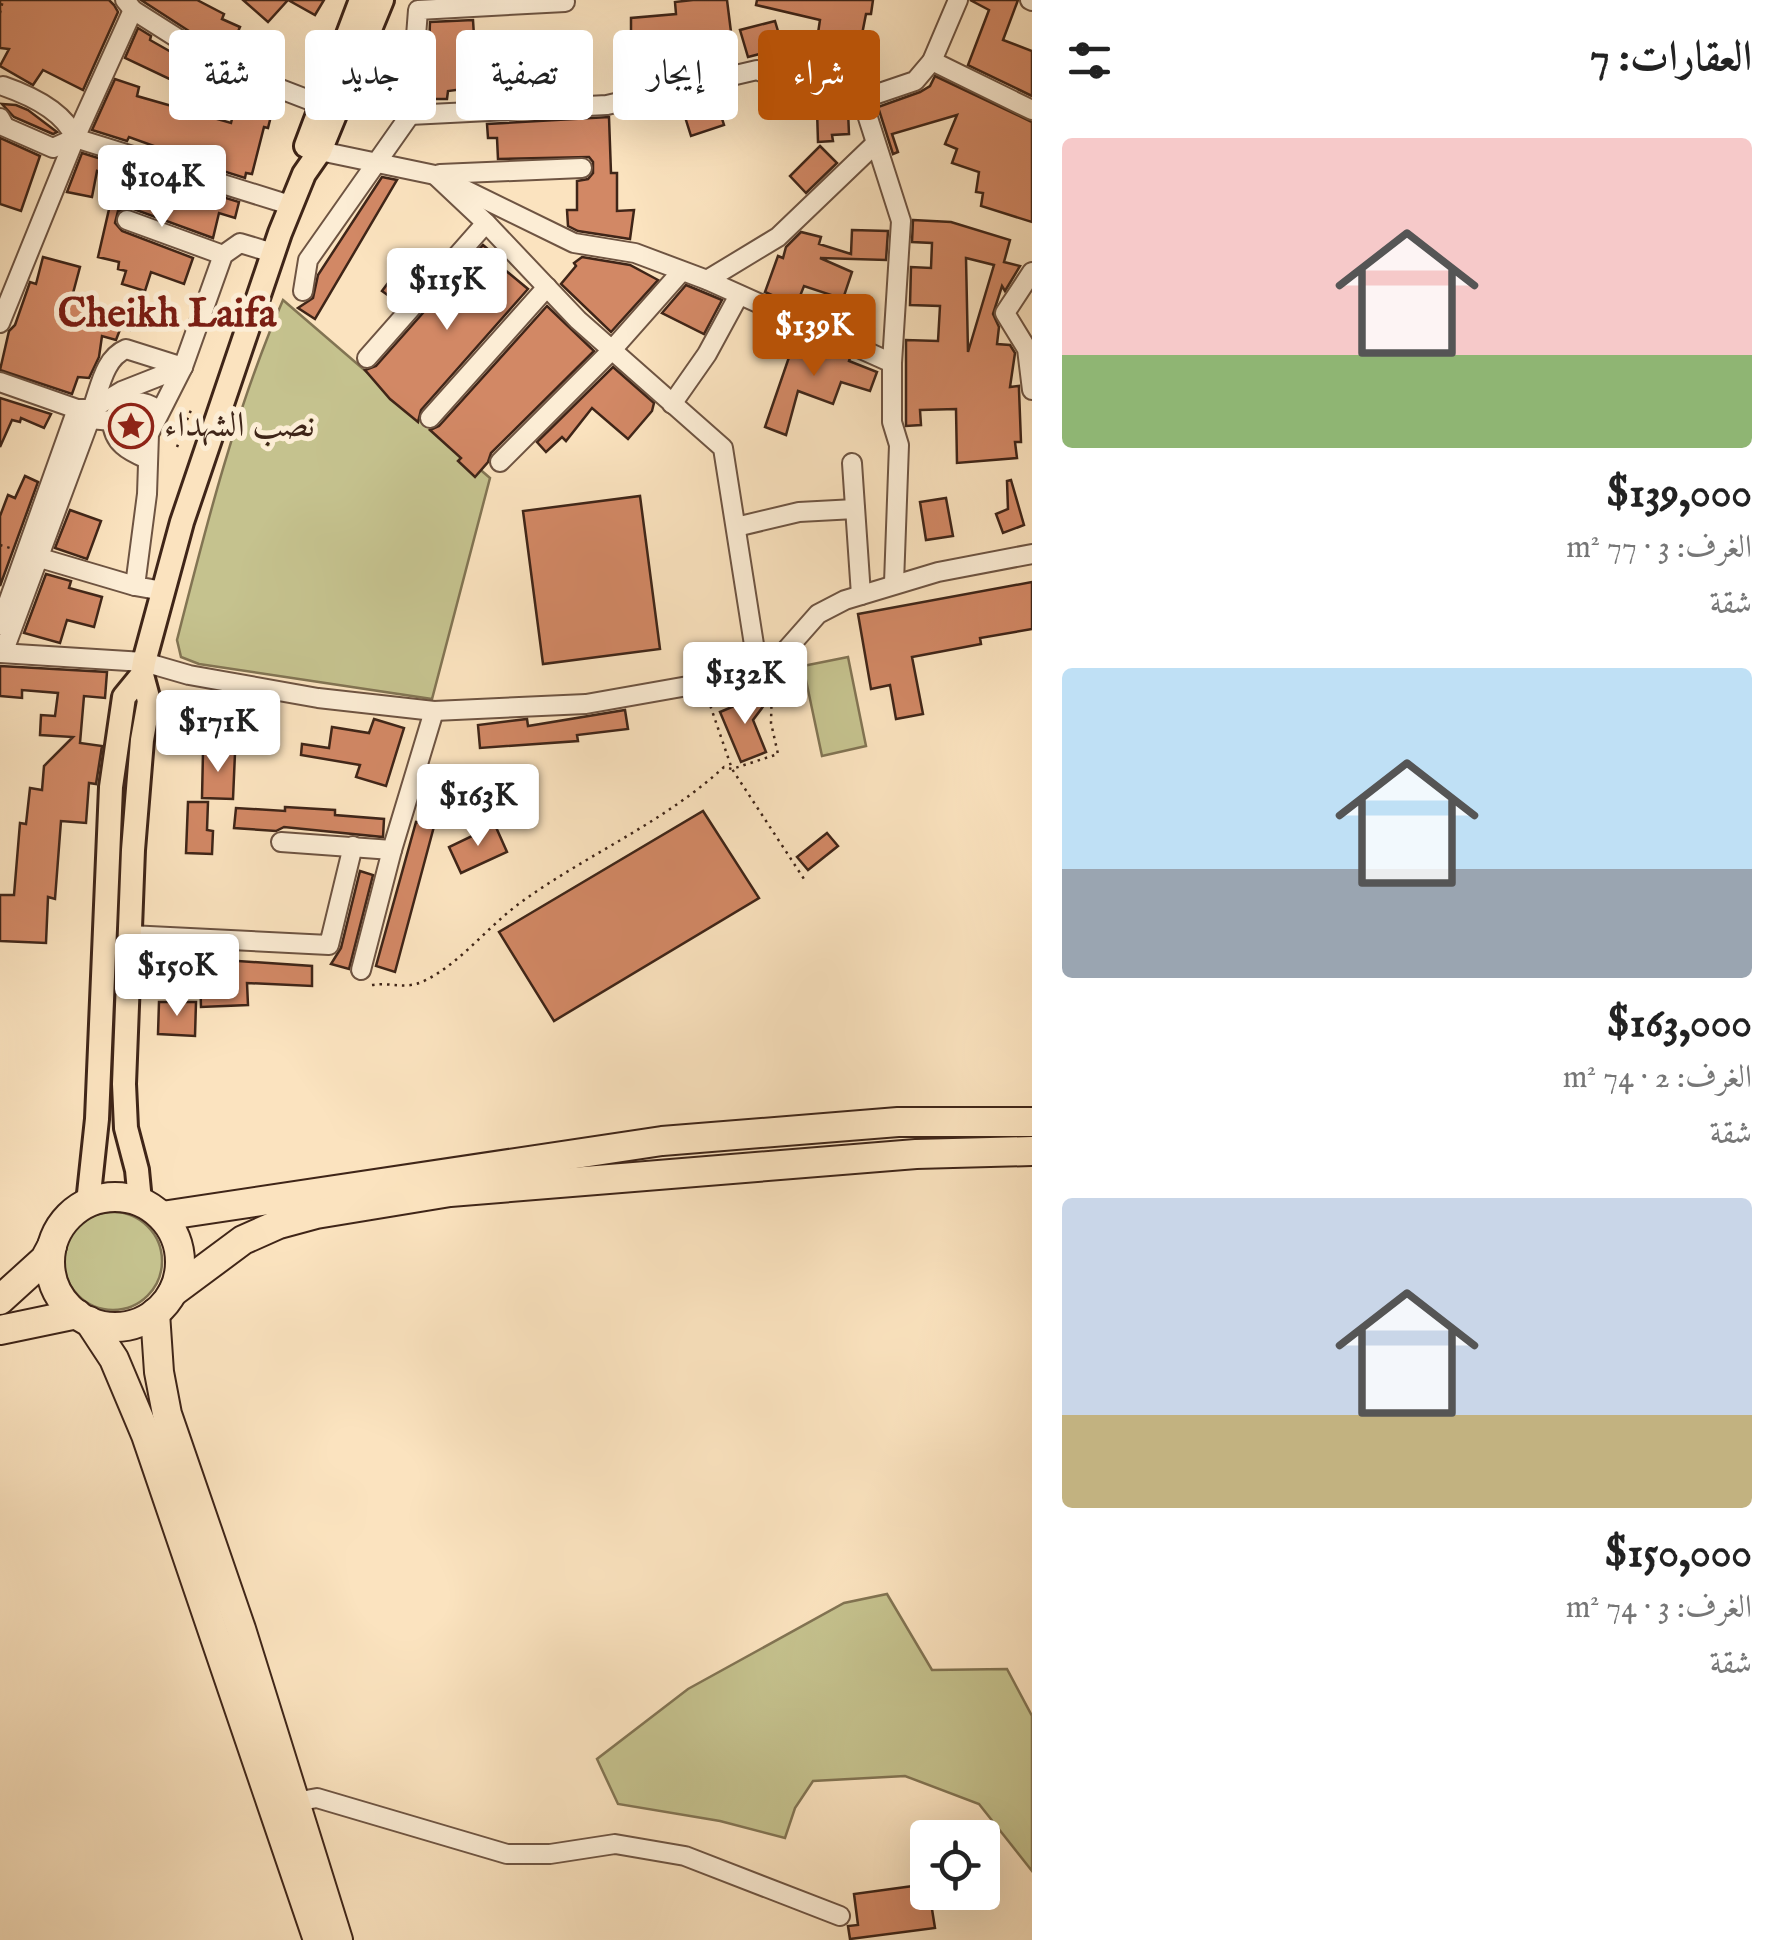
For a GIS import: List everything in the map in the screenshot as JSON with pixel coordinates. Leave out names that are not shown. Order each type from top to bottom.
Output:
[{"type":"highway","points":[[0,1300],[45,1258],[61,1225],[88,1203],[114,1196],[151,1209],[662,1141],[898,1122],[1032,1122]]},
{"type":"highway","points":[[0,1330],[83,1318],[102,1325],[130,1325],[243,1240],[316,1214],[450,1192],[916,1154],[1032,1152]]},
{"type":"highway","points":[[151,1209],[177,1239],[180,1252],[178,1280],[164,1303],[158,1372],[166,1414],[241,1629],[338,1940]]},
{"type":"highway","points":[[52,1246],[50,1270],[54,1283],[67,1306],[83,1318],[114,1359],[146,1435],[318,1940]]},
{"type":"main road","points":[[350,30],[361,0]]},
{"type":"main road","points":[[88,1203],[97,1119],[112,788],[124,697],[143,668],[224,392],[290,205],[320,151],[382,0]]},
{"type":"main road","points":[[304,174],[306,146],[316,120]]},
{"type":"main road","points":[[143,668],[149,701],[140,758],[125,1099],[126,1128],[151,1209]]},
{"type":"street","points":[[880,94],[915,81],[932,61],[958,0]]},
{"type":"street","points":[[416,30],[418,10],[564,2]]},
{"type":"street","points":[[0,323],[131,4],[224,66],[305,98]]},
{"type":"street","points":[[932,61],[1032,110]]},
{"type":"street","points":[[436,114],[606,106],[758,70]]},
{"type":"street","points":[[1,86],[28,94],[70,126],[75,138]]},
{"type":"street","points":[[0,118],[5,127],[53,148],[75,138],[290,205]]},
{"type":"street","points":[[303,291],[308,260],[406,120]]},
{"type":"street","points":[[867,120],[901,221],[892,362],[892,422],[899,445],[894,583]]},
{"type":"street","points":[[707,280],[778,237],[874,145]]},
{"type":"street","points":[[320,151],[435,174],[582,168]]},
{"type":"street","points":[[435,174],[574,243],[635,253],[707,280],[892,362]]},
{"type":"street","points":[[435,174],[611,352],[723,448],[765,668]]},
{"type":"street","points":[[127,220],[224,254]]},
{"type":"street","points":[[366,358],[486,223]]},
{"type":"street","points":[[135,586],[147,494],[149,434],[183,367],[224,254],[240,243],[273,252]]},
{"type":"street","points":[[500,462],[611,352],[681,272]]},
{"type":"street","points":[[1032,272],[1005,313],[1026,349],[1032,390]]},
{"type":"street","points":[[430,418],[546,287]]},
{"type":"street","points":[[672,404],[708,354],[739,295]]},
{"type":"street","points":[[183,367],[126,349],[110,360],[32,555],[2,653],[188,674],[318,698],[434,711],[586,704],[704,684],[765,668],[818,614],[861,595],[894,583],[1032,554]]},
{"type":"street","points":[[86,412],[122,391],[183,367]]},
{"type":"street","points":[[0,382],[112,421]]},
{"type":"street","points":[[147,459],[119,444],[112,435],[112,421],[118,410],[130,402],[146,401],[160,410]]},
{"type":"street","points":[[852,463],[861,595]]},
{"type":"street","points":[[736,527],[799,512],[855,509]]},
{"type":"street","points":[[32,555],[163,591]]},
{"type":"street","points":[[0,625],[32,555]]},
{"type":"street","points":[[361,970],[434,711]]},
{"type":"street","points":[[281,842],[392,850]]},
{"type":"street","points":[[130,935],[329,945],[353,846]]},
{"type":"street","points":[[295,1802],[317,1798],[507,1854],[550,1854],[615,1844],[685,1856],[840,1916]]},
{"type":"path","points":[[0,13],[3,0]]},
{"type":"path","points":[[187,420],[191,410]]},
{"type":"path","points":[[177,447],[182,437]]},
{"type":"path","points":[[361,970],[368,985],[381,983],[399,988],[426,980],[519,904],[680,804],[724,767],[732,769],[778,754],[765,668]]},
{"type":"path","points":[[704,684],[713,721],[732,769],[804,879]]},
{"type":"shaded area","points":[[283,300],[490,478],[432,699],[199,664],[181,657],[177,640],[211,511],[236,425]]},
{"type":"shaded area","points":[[848,657],[866,746],[822,756],[803,666]]},
{"type":"shaded area","points":[[113,1212],[132,1216],[147,1227],[158,1242],[162,1261],[158,1280],[147,1295],[132,1306],[113,1310],[94,1306],[79,1295],[68,1280],[64,1261],[68,1242],[79,1227],[94,1216]]},
{"type":"shaded area","points":[[887,1594],[932,1670],[1007,1669],[1032,1716],[1032,1871],[1000,1831],[1000,1820],[992,1820],[979,1804],[905,1776],[813,1781],[795,1808],[785,1838],[720,1821],[618,1804],[597,1759],[688,1689],[844,1603]]},
{"type":"building","points":[[0,0],[109,0],[114,5],[118,12],[83,90],[43,70],[33,85],[0,66],[9,49],[0,48]]},
{"type":"building","points":[[141,0],[197,0],[240,27],[187,30]]},
{"type":"building","points":[[243,0],[288,0],[268,22]]},
{"type":"building","points":[[288,0],[324,0],[315,15]]},
{"type":"building","points":[[727,0],[731,30],[631,30],[631,18],[676,14],[675,2]]},
{"type":"building","points":[[757,0],[873,0],[863,30],[818,30],[820,20],[756,5]]},
{"type":"building","points":[[970,0],[1018,0],[1003,40],[1032,51],[1032,96],[968,65],[989,10]]},
{"type":"building","points":[[473,20],[474,30],[456,30],[456,90],[448,91],[447,99],[436,99],[436,30],[430,30],[430,22]]},
{"type":"building","points":[[775,21],[778,30],[758,30],[758,54],[748,57],[740,30]]},
{"type":"building","points":[[138,28],[169,51],[169,79],[125,58]]},
{"type":"building","points":[[935,76],[1032,122],[1032,222],[981,206],[983,193],[976,192],[979,172],[952,163],[957,149],[945,144],[957,115],[892,134],[898,152],[893,154],[880,106],[930,86]]},
{"type":"building","points":[[115,79],[139,87],[137,96],[169,105],[169,120],[270,120],[268,128],[264,127],[252,174],[246,173],[245,178],[153,149],[154,146],[129,137],[127,141],[92,130]]},
{"type":"building","points":[[2,104],[28,110],[57,132],[53,134],[14,117]]},
{"type":"building","points":[[609,117],[611,173],[617,173],[617,211],[634,210],[630,239],[568,226],[567,210],[577,210],[577,181],[588,179],[593,173],[589,157],[498,159],[497,138],[488,138],[487,124]]},
{"type":"building","points":[[686,120],[722,120],[724,125],[691,136]]},
{"type":"building","points":[[817,120],[848,120],[849,134],[832,135],[833,141],[818,142]]},
{"type":"building","points":[[0,138],[40,156],[21,211],[0,204]]},
{"type":"building","points":[[820,146],[837,163],[806,193],[790,176]]},
{"type":"building","points":[[82,153],[108,161],[105,174],[97,171],[92,197],[67,192]]},
{"type":"building","points":[[145,173],[239,202],[235,218],[219,213],[213,238],[131,208]]},
{"type":"building","points":[[382,177],[397,180],[315,319],[298,308],[313,298],[318,275]]},
{"type":"building","points":[[110,205],[131,208],[118,211],[115,223],[122,231],[193,258],[184,284],[151,272],[145,291],[122,284],[126,271],[118,269],[119,262],[98,257]]},
{"type":"building","points":[[913,220],[951,222],[1010,240],[1004,262],[1020,266],[1005,291],[1002,286],[993,314],[999,327],[997,344],[1010,345],[1015,353],[1010,387],[1019,386],[1021,442],[1015,442],[1017,458],[957,463],[956,409],[920,410],[921,425],[906,426],[906,340],[938,341],[940,306],[910,305],[911,267],[931,268],[932,243],[912,242]],"holes":[[[966,258],[994,265],[968,352]]]},
{"type":"building","points":[[852,230],[888,231],[886,260],[820,258],[852,272],[843,299],[804,286],[796,306],[765,292],[778,256],[783,258],[786,247],[801,232],[821,237],[819,244],[851,254]]},
{"type":"building","points":[[483,245],[502,261],[499,265],[528,289],[421,410],[418,422],[390,399],[365,370],[376,366]]},
{"type":"building","points":[[43,257],[80,267],[72,297],[133,319],[130,330],[121,327],[116,340],[102,336],[99,357],[89,378],[78,377],[72,394],[0,370],[9,331],[15,325],[30,282],[36,284]]},
{"type":"building","points":[[582,257],[630,265],[658,280],[611,332],[561,284]]},
{"type":"building","points":[[397,271],[415,284],[399,303],[382,291]]},
{"type":"building","points":[[686,285],[722,300],[704,334],[662,313]]},
{"type":"building","points":[[547,306],[594,351],[491,453],[475,477],[458,461],[461,458],[430,430],[439,426]]},
{"type":"building","points":[[797,334],[877,372],[870,391],[841,382],[833,404],[798,391],[786,435],[765,427]]},
{"type":"building","points":[[613,367],[654,403],[652,411],[628,439],[592,408],[566,441],[562,437],[546,452],[537,442]]},
{"type":"building","points":[[0,398],[51,414],[44,428],[21,418],[20,422],[12,420],[0,447]]},
{"type":"building","points":[[25,476],[38,482],[0,586],[0,516],[8,495],[15,498]]},
{"type":"building","points":[[1011,480],[1024,525],[1003,533],[996,514],[1008,509],[1007,481]]},
{"type":"building","points":[[640,496],[660,649],[543,664],[523,511]]},
{"type":"building","points":[[946,498],[953,536],[926,540],[920,502]]},
{"type":"building","points":[[70,510],[101,521],[87,559],[55,548]]},
{"type":"building","points":[[46,574],[71,581],[69,588],[102,597],[94,627],[67,620],[60,643],[24,633]]},
{"type":"building","points":[[1032,582],[1032,629],[980,638],[981,644],[912,657],[923,714],[896,719],[890,685],[871,689],[858,614]]},
{"type":"building","points":[[0,666],[107,672],[105,698],[84,696],[80,743],[102,746],[96,784],[89,783],[86,823],[61,821],[55,899],[48,897],[46,943],[0,941],[0,895],[14,895],[20,823],[26,824],[30,788],[42,790],[44,766],[73,737],[40,735],[41,715],[55,716],[58,693],[22,690],[22,698],[0,696]]},
{"type":"building","points":[[758,692],[768,700],[753,720],[766,752],[741,762],[720,712]]},
{"type":"building","points":[[625,710],[628,729],[577,735],[578,741],[480,748],[478,725],[527,719],[528,726]]},
{"type":"building","points":[[374,719],[404,728],[386,786],[356,777],[360,765],[301,755],[302,744],[329,748],[332,727],[369,733]]},
{"type":"building","points":[[203,752],[235,753],[233,799],[202,798]]},
{"type":"building","points":[[433,776],[451,781],[439,825],[436,819],[395,972],[376,966],[416,822],[421,823]]},
{"type":"building","points":[[188,802],[208,802],[207,830],[213,831],[212,854],[186,853]]},
{"type":"building","points":[[285,807],[335,810],[335,815],[384,819],[383,837],[284,827],[276,831],[234,828],[236,808],[285,811]]},
{"type":"building","points":[[703,811],[759,898],[554,1021],[499,932]]},
{"type":"building","points":[[495,825],[507,852],[461,873],[449,847]]},
{"type":"building","points":[[827,833],[838,846],[808,870],[797,857]]},
{"type":"building","points":[[360,871],[373,875],[349,969],[331,964],[341,948]]},
{"type":"building","points":[[194,958],[312,966],[312,986],[247,983],[248,1005],[201,1007],[200,973],[193,973]]},
{"type":"building","points":[[159,1002],[196,1002],[195,1036],[158,1034]]},
{"type":"building","points":[[910,1886],[910,1910],[932,1910],[935,1928],[850,1939],[848,1926],[858,1925],[854,1894]]},
{"type":"place","name":"نصب الشهداء","points":[[131,426]]},
{"type":"district","name":"Cheikh Laifa","points":[[167,315]]}]
